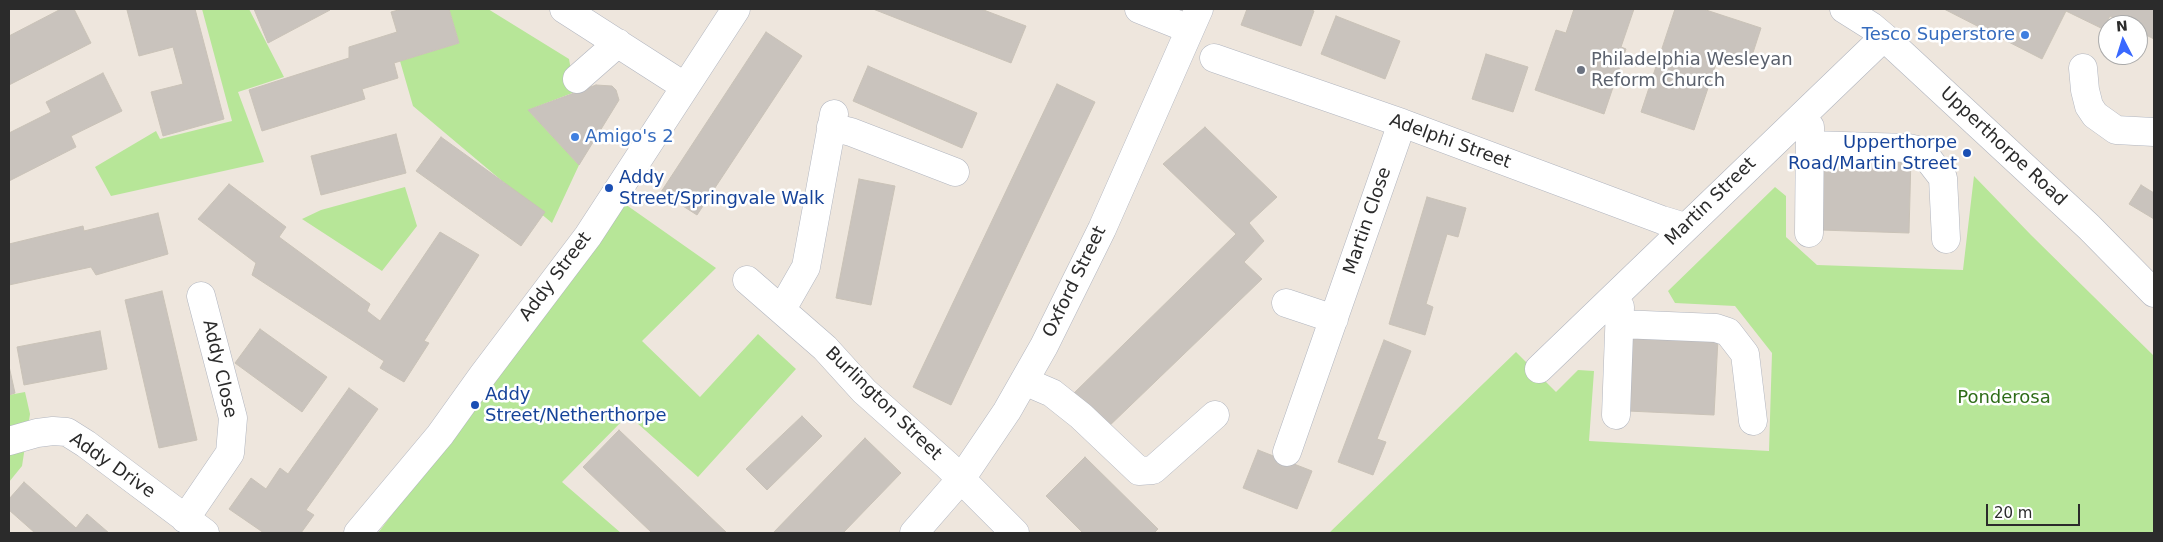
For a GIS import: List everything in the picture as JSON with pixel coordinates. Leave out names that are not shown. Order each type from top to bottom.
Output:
[{"type":"street","points":[[564,9],[684,86]]},
{"type":"street","name":"Addy Street","points":[[358,533],[440,434],[588,236],[684,86],[736,9]]},
{"type":"street","points":[[1139,9],[1194,19]]},
{"type":"street","name":"Upperthorpe Road","points":[[1844,9],[1872,26],[1884,36],[2089,227],[2154,293]]},
{"type":"street","name":"Oxford Street","points":[[914,533],[961,480],[1007,411],[1044,346],[1102,229],[1194,19]]},
{"type":"street","name":"Martin Street","points":[[1539,368],[1884,36]]},
{"type":"street","points":[[577,78],[618,43]]},
{"type":"street","name":"Adelphi Street","points":[[1214,58],[1402,124],[1652,217],[1685,227]]},
{"type":"street","points":[[2083,68],[2089,106],[2095,115],[2116,130],[2154,132]]},
{"type":"street","points":[[1809,232],[1811,105]]},
{"type":"street","points":[[782,309],[806,267],[833,121],[851,132],[955,172]]},
{"type":"street","name":"Martin Close","points":[[1287,452],[1402,124]]},
{"type":"street","points":[[1810,145],[1908,148],[1922,151],[1943,178],[1946,239]]},
{"type":"street","name":"Burlington Street","points":[[747,280],[825,348],[864,391],[961,480],[1015,533]]},
{"type":"street","points":[[1616,415],[1620,290]]},
{"type":"street","name":"Addy Close","points":[[195,526],[230,453],[233,418],[202,296]]},
{"type":"street","points":[[1286,303],[1334,319]]},
{"type":"street","points":[[1620,324],[1716,328],[1728,332],[1745,354],[1753,421]]},
{"type":"street","points":[[1024,381],[1052,393],[1081,416],[1139,471],[1153,470],[1214,415]]},
{"type":"street","name":"Addy Drive","points":[[9,441],[37,433],[66,432],[86,444],[195,526]]},
{"type":"green space","points":[[202,9],[249,9],[284,77],[238,92],[264,162],[111,196],[95,167],[156,131],[160,139],[232,121]]},
{"type":"green space","points":[[449,9],[488,9],[569,59],[575,92],[528,110],[579,165],[552,223],[413,106],[400,61],[459,43]]},
{"type":"green space","name":"Ponderosa","points":[[1974,176],[2154,356],[2154,533],[1329,533],[1516,352],[1556,392],[1578,370],[1594,371],[1589,441],[1769,451],[1772,353],[1735,306],[1675,303],[1668,291],[1775,187],[1786,196],[1786,237],[1817,265],[1963,270]]},
{"type":"green space","points":[[405,187],[417,226],[382,271],[302,219],[321,210]]},
{"type":"green space","points":[[625,204],[716,268],[642,341],[700,397],[758,334],[796,369],[698,477],[628,415],[562,482],[621,533],[378,533]]},
{"type":"green space","points":[[25,392],[30,414],[22,466],[9,482],[9,395]]},
{"type":"building","points":[[61,9],[74,9],[91,43],[9,85],[9,36]]},
{"type":"building","points":[[195,9],[224,119],[163,136],[151,92],[183,84],[173,47],[139,56],[127,10]]},
{"type":"building","points":[[254,9],[329,9],[330,10],[268,43]]},
{"type":"building","points":[[402,9],[449,9],[459,43],[394,63],[398,78],[362,89],[365,99],[262,131],[249,90],[349,58],[349,47],[397,32],[391,12]]},
{"type":"building","points":[[873,9],[981,9],[1026,26],[1011,63]]},
{"type":"building","points":[[1247,9],[1308,9],[1314,11],[1301,46],[1241,25]]},
{"type":"building","name":"Philadelphia Wesleyan Reform Church","points":[[1574,9],[1634,9],[1621,47],[1626,49],[1604,114],[1535,90],[1556,30],[1566,33]]},
{"type":"building","points":[[1675,9],[1703,9],[1761,28],[1749,65],[1719,55],[1694,130],[1641,112]]},
{"type":"building","name":"Tesco Superstore","points":[[1944,9],[2154,9],[2154,39],[2148,36],[2148,15],[2098,15],[2098,27],[2066,11],[2042,59]]},
{"type":"building","points":[[1336,16],[1400,41],[1385,79],[1321,54]]},
{"type":"building","points":[[766,32],[802,56],[697,215],[661,192]]},
{"type":"building","points":[[1486,54],[1528,67],[1513,112],[1472,99]]},
{"type":"building","points":[[868,66],[977,113],[962,148],[853,101]]},
{"type":"building","points":[[103,73],[122,111],[71,136],[76,147],[9,181],[9,133],[51,112],[46,102]]},
{"type":"building","points":[[1057,84],[1095,102],[951,405],[913,387]]},
{"type":"building","name":"Amigo's 2","points":[[596,85],[612,86],[616,90],[619,100],[579,165],[528,110]]},
{"type":"building","points":[[1205,127],[1277,197],[1249,223],[1264,241],[1244,262],[1262,279],[1104,431],[1071,396],[1236,234],[1163,164]]},
{"type":"building","points":[[396,134],[406,173],[321,195],[311,156]]},
{"type":"building","points":[[441,137],[545,212],[521,246],[416,171]]},
{"type":"building","points":[[1824,154],[1911,157],[1909,233],[1821,230]]},
{"type":"building","points":[[859,179],[895,186],[871,305],[836,298]]},
{"type":"building","points":[[229,184],[286,227],[279,237],[370,304],[367,311],[380,321],[440,232],[479,255],[424,341],[429,343],[404,382],[380,368],[384,361],[252,275],[256,263],[198,219]]},
{"type":"building","points":[[2141,185],[2154,193],[2154,219],[2129,204]]},
{"type":"building","points":[[1427,197],[1466,208],[1458,237],[1447,234],[1426,304],[1433,307],[1425,335],[1389,324]]},
{"type":"building","points":[[158,213],[168,254],[96,275],[91,267],[9,285],[9,244],[83,226],[84,231]]},
{"type":"building","points":[[162,291],[197,440],[159,448],[125,300]]},
{"type":"building","points":[[260,329],[327,377],[302,412],[235,363]]},
{"type":"building","points":[[100,331],[107,369],[24,385],[17,347]]},
{"type":"building","points":[[1632,335],[1718,339],[1714,415],[1628,411]]},
{"type":"building","points":[[1384,340],[1411,351],[1377,439],[1386,442],[1373,475],[1338,462]]},
{"type":"building","points":[[9,366],[15,393],[9,395]]},
{"type":"building","points":[[349,388],[378,409],[306,510],[314,515],[301,533],[264,533],[229,509],[251,478],[266,489],[280,468],[288,474]]},
{"type":"building","points":[[802,416],[822,436],[767,490],[746,469]]},
{"type":"building","points":[[619,430],[727,533],[652,533],[583,467]]},
{"type":"building","points":[[865,438],[901,473],[843,533],[773,533]]},
{"type":"building","points":[[1258,450],[1312,471],[1297,509],[1243,488]]},
{"type":"building","points":[[1085,457],[1158,529],[1154,533],[1083,533],[1046,496]]},
{"type":"building","points":[[24,482],[76,528],[87,514],[109,533],[35,533],[9,510],[9,499]]},
{"type":"place","name":"Tesco Superstore","points":[[2025,35]]},
{"type":"place","name":"Philadelphia Wesleyan Reform Church","points":[[1581,70]]},
{"type":"place","name":"Amigo's 2","points":[[575,137]]},
{"type":"place","name":"Upperthorpe Road/Martin Street","points":[[1967,153]]},
{"type":"place","name":"Addy Street/Springvale Walk","points":[[609,188]]},
{"type":"place","name":"Addy Street/Netherthorpe","points":[[475,405]]}]
